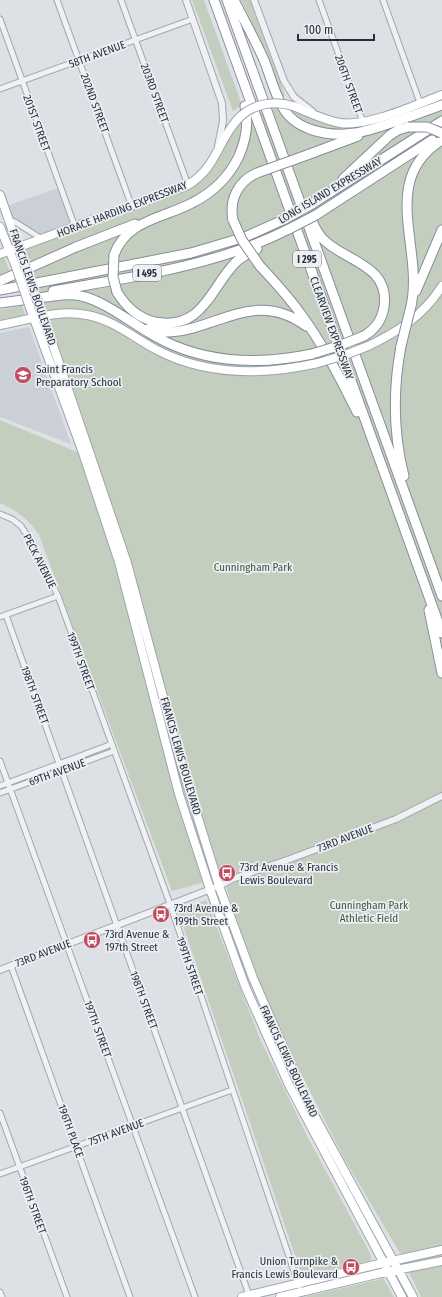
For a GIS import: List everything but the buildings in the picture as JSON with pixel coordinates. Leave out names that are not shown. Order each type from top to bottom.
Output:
[{"type":"highway","name":"CLEARVIEW EXPRESSWAY","points":[[214,0],[442,633]]},
{"type":"highway","name":"CLEARVIEW EXPRESSWAY","points":[[227,0],[442,595]]},
{"type":"highway","points":[[234,0],[264,60],[281,105],[287,114],[298,123],[319,132],[341,135],[364,131],[411,116]]},
{"type":"highway","points":[[234,58],[247,118],[246,133],[242,147],[232,168],[217,186],[198,200],[135,227],[123,239],[114,255],[113,277],[117,292],[130,309],[144,318],[166,323],[183,320],[194,315],[202,308],[233,265],[240,258],[289,229]]},
{"type":"highway","points":[[380,460],[343,383],[323,348],[293,304],[260,266],[242,240],[233,220],[232,206],[236,191],[246,180],[257,173],[442,104]]},
{"type":"highway","name":"LONG ISLAND EXPRESSWAY","points":[[0,290],[198,252],[245,236],[285,219],[312,204],[442,121]]},
{"type":"highway","points":[[312,204],[358,166],[390,135],[398,130],[408,127],[427,127],[442,134]]},
{"type":"highway","name":"LONG ISLAND EXPRESSWAY","points":[[0,302],[193,264],[242,249],[289,229],[316,215],[442,134]]},
{"type":"highway","points":[[417,527],[402,467],[396,429],[396,385],[401,346],[411,306],[414,282],[407,211],[408,187],[412,172],[418,162],[428,150],[442,140]]},
{"type":"highway","points":[[0,302],[75,295],[93,299],[168,343],[189,352],[212,358],[258,360],[288,358],[312,354],[364,336],[378,324],[384,310],[384,295],[380,281],[374,272],[366,266],[335,248],[322,238],[315,227],[292,179]]},
{"type":"highway","points":[[0,281],[144,220],[174,211]]},
{"type":"highway","points":[[411,306],[442,230]]},
{"type":"highway","points":[[130,321],[152,331],[172,332],[185,330],[246,312],[270,310],[301,322],[311,331],[323,348]]},
{"type":"highway","points":[[420,573],[442,673]]},
{"type":"main road","name":"HORACE HARDING EXPRESSWAY","points":[[0,254],[132,207],[188,185],[205,172],[236,120],[249,110],[264,104],[279,103],[294,106],[323,118],[340,123],[362,122],[442,95]]},
{"type":"main road","name":"FRANCIS LEWIS BOULEVARD","points":[[0,194],[44,317],[127,563],[180,760],[219,886],[262,1002],[308,1104],[412,1297]]},
{"type":"main road","name":"FRANCIS LEWIS BOULEVARD","points":[[0,227],[16,267],[83,453],[118,562],[179,794],[210,889],[245,986],[289,1084],[387,1272],[402,1297]]},
{"type":"main road","points":[[0,325],[34,318],[73,313],[96,317],[117,325],[170,356],[194,364],[234,371],[289,369],[318,363],[345,355],[368,346],[396,332],[411,322],[430,303],[442,286]]},
{"type":"main road","points":[[246,1296],[442,1250]]},
{"type":"main road","points":[[280,1297],[442,1261]]},
{"type":"street","name":"202ND STREET","points":[[57,0],[132,207]]},
{"type":"street","name":"203RD STREET","points":[[121,0],[188,185]]},
{"type":"street","points":[[186,0],[222,103],[223,121],[215,157]]},
{"type":"street","points":[[254,0],[281,75],[287,87],[294,97],[303,105],[323,118]]},
{"type":"street","name":"206TH STREET","points":[[319,0],[362,122]]},
{"type":"street","points":[[383,0],[420,103]]},
{"type":"street","name":"201ST STREET","points":[[0,19],[75,227]]},
{"type":"street","name":"58TH AVENUE","points":[[0,89],[193,19]]},
{"type":"street","points":[[9,220],[16,222],[42,239]]},
{"type":"street","name":"PECK AVENUE","points":[[0,514],[12,519],[21,526],[32,542],[58,596]]},
{"type":"street","points":[[0,617],[58,596]]},
{"type":"street","name":"199TH STREET","points":[[58,596],[170,904],[301,1292]]},
{"type":"street","name":"198TH STREET","points":[[6,615],[182,1108],[246,1296]]},
{"type":"street","name":"69TH AVENUE","points":[[0,794],[112,744]]},
{"type":"street","name":"69TH AVENUE","points":[[0,786],[114,751]]},
{"type":"street","name":"197TH STREET","points":[[0,761],[195,1297]]},
{"type":"street","name":"73RD AVENUE","points":[[0,970],[116,924],[219,886],[232,879],[396,819],[442,796]]},
{"type":"street","name":"196TH PLACE","points":[[11,966],[130,1297]]},
{"type":"street","name":"75TH AVENUE","points":[[0,1174],[232,1090]]},
{"type":"street","name":"196TH STREET","points":[[0,1113],[66,1297]]},
{"type":"street","points":[[0,1292],[2,1297]]},
{"type":"shaded area","points":[[58,188],[71,225],[41,236],[11,216],[7,206]]},
{"type":"shaded area","name":"Saint Francis Preparatory School","points":[[29,327],[71,444],[0,417],[0,333]]},
{"type":"green space","name":"Cunningham Park","points":[[192,0],[204,0],[242,105],[250,117],[279,107],[284,107],[343,127],[366,126],[379,123],[442,99],[442,1297],[421,1297],[400,1253],[345,1160],[294,1060],[257,976],[242,937],[223,877],[172,891],[39,535],[31,524],[22,516],[0,503],[0,420],[96,460],[35,279],[6,283],[31,270],[25,250],[187,189],[216,162],[230,133],[242,120],[241,106],[233,111]]},
{"type":"green space","points":[[241,0],[250,0],[285,96],[282,96],[267,55]]},
{"type":"green space","points":[[4,257],[10,272],[0,277],[0,259]]},
{"type":"green space","points":[[22,306],[25,315],[0,320],[0,310]]},
{"type":"green space","points":[[206,900],[260,1039],[307,1136],[371,1255],[371,1259],[369,1261],[302,1276],[178,911]]},
{"type":"green space","points":[[383,1278],[394,1297],[304,1297],[377,1280]]},
{"type":"place","name":"Saint Francis Preparatory School","points":[[23,375]]},
{"type":"place","name":"73rd Avenue & Francis Lewis Boulevard","points":[[227,873]]},
{"type":"place","name":"73rd Avenue & 199th Street","points":[[161,914]]},
{"type":"place","name":"73rd Avenue & 197th Street","points":[[92,940]]},
{"type":"place","name":"Union Turnpike & Francis Lewis Boulevard","points":[[351,1267]]},
{"type":"park label","name":"Cunningham Park Athletic Field","points":[[369,911]]}]
